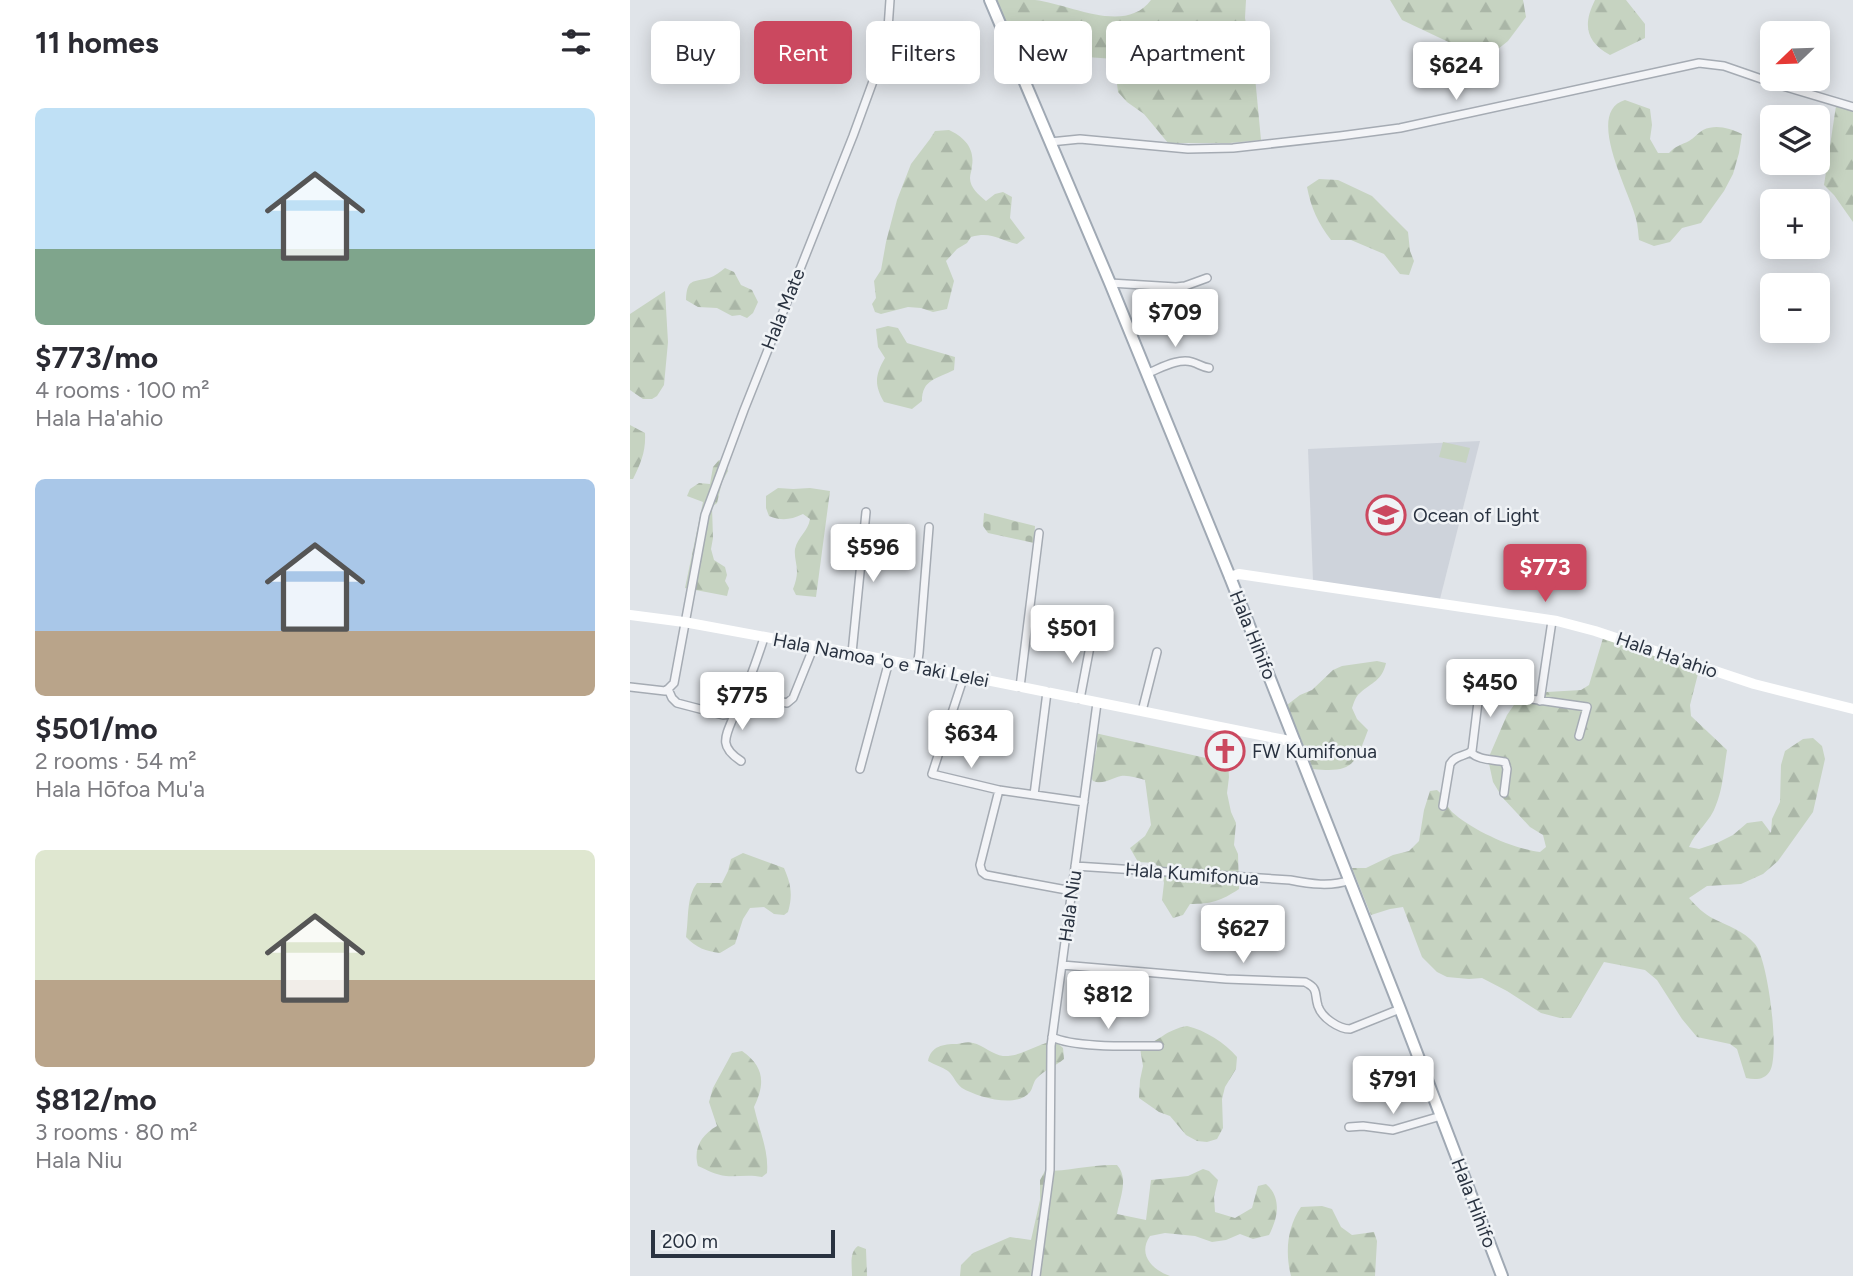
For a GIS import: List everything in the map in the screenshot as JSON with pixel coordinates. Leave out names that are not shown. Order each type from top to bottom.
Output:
[{"type":"main road","name":"Hala Hihifo","points":[[989,0],[1148,373],[1401,1009],[1502,1276]]},
{"type":"street","name":"Hala Mate","points":[[668,689],[674,683],[705,515],[887,43],[890,0]]},
{"type":"street","points":[[1050,142],[1080,139],[1188,149],[1233,148],[1340,136],[1400,128],[1699,63],[1724,66],[1853,107]]},
{"type":"street","points":[[1110,283],[1185,286],[1207,278]]},
{"type":"street","points":[[1148,373],[1183,361],[1209,368]]},
{"type":"street","points":[[852,653],[866,512]]},
{"type":"street","points":[[917,667],[929,527]]},
{"type":"street","points":[[1020,687],[1038,533]]},
{"type":"street","name":"Hala Ha'ahio","points":[[1230,577],[1239,574],[1552,621],[1595,631],[1754,684],[1853,709]]},
{"type":"street","name":"Hala Namoa 'o e Taki Lelei","points":[[630,615],[684,622],[852,653],[1296,742]]},
{"type":"street","points":[[1540,701],[1552,621]]},
{"type":"street","points":[[1080,699],[1092,636]]},
{"type":"street","points":[[630,687],[665,691],[668,689],[677,703],[723,715],[731,714],[737,708],[764,638]]},
{"type":"street","points":[[743,694],[787,703],[793,698],[814,646]]},
{"type":"street","points":[[1142,711],[1157,652]]},
{"type":"street","points":[[860,769],[889,661]]},
{"type":"street","points":[[964,676],[932,774],[999,790],[1084,802]]},
{"type":"street","points":[[1034,796],[1047,692]]},
{"type":"street","points":[[1470,752],[1478,702],[1485,694],[1587,707],[1579,736]]},
{"type":"street","name":"Hala Niu","points":[[1036,1276],[1050,1170],[1052,1037],[1097,703]]},
{"type":"street","points":[[731,714],[733,718],[725,736],[726,747],[741,761]]},
{"type":"street","points":[[1470,752],[1478,757],[1505,762],[1507,769],[1504,793]]},
{"type":"street","points":[[1443,806],[1450,764],[1457,757],[1470,752]]},
{"type":"street","points":[[999,790],[980,864],[982,872],[986,875],[1072,891]]},
{"type":"street","name":"Hala Kumifonua","points":[[1075,866],[1305,883],[1338,884],[1350,880]]},
{"type":"street","points":[[1062,965],[1215,978],[1305,982],[1317,993],[1318,1007],[1323,1015],[1343,1029],[1350,1029],[1401,1009]]},
{"type":"street","points":[[1052,1037],[1067,1042],[1159,1046]]},
{"type":"street","points":[[1349,1127],[1393,1130],[1441,1116]]},
{"type":"shaded area","name":"Ocean of Light","points":[[1480,441],[1440,599],[1313,581],[1308,449]]},
{"type":"green space","points":[[996,0],[1035,0],[1096,15],[1112,16],[1127,15],[1140,10],[1151,0],[1246,0],[1246,21],[1106,21],[1106,58],[1092,57],[1092,21],[1005,21]]},
{"type":"green space","points":[[1390,0],[1523,0],[1526,17],[1508,41],[1493,53],[1478,56],[1402,20]]},
{"type":"green space","points":[[1595,0],[1626,0],[1645,24],[1645,38],[1610,55],[1602,50],[1591,38],[1588,24]]},
{"type":"green space","points":[[1117,84],[1256,84],[1261,140],[1168,143],[1144,114],[1118,92]]},
{"type":"green space","points":[[1625,100],[1650,109],[1650,139],[1658,153],[1669,153],[1708,128],[1722,128],[1742,134],[1733,174],[1724,191],[1701,223],[1682,228],[1670,242],[1654,246],[1639,240],[1636,219],[1609,136],[1609,120],[1613,107]]},
{"type":"green space","points":[[1836,106],[1853,111],[1853,222],[1830,189],[1824,185],[1826,175],[1830,175],[1830,146]]},
{"type":"green space","points":[[949,130],[964,140],[970,149],[970,182],[973,188],[986,201],[1003,192],[1012,197],[1010,218],[1025,238],[1017,244],[978,235],[971,237],[957,249],[946,261],[954,281],[947,309],[933,312],[908,307],[881,314],[875,312],[872,304],[876,298],[874,281],[881,270],[897,200],[911,164],[935,131]]},
{"type":"green space","points":[[1319,179],[1338,180],[1372,196],[1408,232],[1414,261],[1409,275],[1400,274],[1384,254],[1351,240],[1331,240],[1316,215],[1307,187]]},
{"type":"green space","points":[[725,268],[734,272],[741,285],[752,290],[758,302],[753,313],[747,318],[732,316],[717,308],[698,307],[686,300],[689,285],[711,277]]},
{"type":"green space","points":[[665,291],[668,342],[664,385],[657,396],[643,399],[630,390],[630,314]]},
{"type":"green space","points":[[888,326],[898,328],[907,343],[955,357],[954,370],[928,384],[922,401],[912,409],[884,402],[877,385],[879,370],[885,358],[878,347],[876,329]]},
{"type":"green space","points":[[630,425],[645,433],[645,446],[633,479],[630,479]]},
{"type":"green space","points":[[1443,442],[1470,448],[1466,463],[1439,457]]},
{"type":"green space","points":[[719,460],[726,462],[728,471],[717,503],[712,507],[711,549],[714,560],[725,567],[725,581],[729,588],[727,596],[685,588],[703,502],[687,496],[690,489],[699,483],[710,484],[713,467]]},
{"type":"green space","points":[[778,488],[830,491],[816,597],[796,595],[793,589],[797,574],[795,549],[810,519],[803,514],[786,519],[769,516],[766,496]]},
{"type":"green space","points":[[984,513],[1035,526],[1034,543],[988,533],[983,526]]},
{"type":"green space","points":[[1603,638],[1699,670],[1690,705],[1691,716],[1727,750],[1716,805],[1689,847],[1699,849],[1717,843],[1733,835],[1747,823],[1762,821],[1771,833],[1772,819],[1780,802],[1781,765],[1785,751],[1803,739],[1813,738],[1822,746],[1825,759],[1813,812],[1778,861],[1763,874],[1741,884],[1707,886],[1689,898],[1707,915],[1746,936],[1760,953],[1768,986],[1774,1046],[1770,1071],[1763,1078],[1746,1078],[1737,1049],[1730,1044],[1697,1037],[1657,980],[1645,970],[1604,962],[1571,1018],[1541,1013],[1482,978],[1447,977],[1437,972],[1422,957],[1403,907],[1371,915],[1352,868],[1366,868],[1393,855],[1409,851],[1419,841],[1430,791],[1437,790],[1452,812],[1482,832],[1529,850],[1540,852],[1546,847],[1543,835],[1530,827],[1502,797],[1493,782],[1488,759],[1507,715],[1516,702],[1547,692],[1581,690],[1589,685]]},
{"type":"green space","points":[[1377,661],[1386,663],[1382,674],[1358,695],[1352,708],[1357,719],[1368,730],[1360,751],[1345,768],[1313,769],[1287,705],[1312,690],[1333,670],[1342,666]]},
{"type":"green space","points":[[1095,733],[1228,763],[1227,793],[1236,823],[1234,845],[1238,854],[1239,889],[1216,901],[1190,904],[1183,915],[1173,918],[1162,900],[1162,873],[1155,863],[1138,862],[1130,848],[1145,836],[1151,825],[1145,780],[1124,776],[1104,782],[1093,781],[1090,770],[1097,747]]},
{"type":"green space","points":[[743,853],[784,868],[790,890],[788,912],[784,915],[774,914],[764,907],[750,908],[743,919],[735,944],[720,953],[702,948],[686,937],[689,901],[693,889],[697,883],[722,883],[731,859]]},
{"type":"green space","points":[[1187,1026],[1214,1038],[1237,1057],[1236,1069],[1225,1087],[1222,1099],[1223,1128],[1217,1139],[1207,1142],[1197,1141],[1186,1135],[1170,1116],[1139,1098],[1143,1066],[1140,1048],[1173,1030]]},
{"type":"green space","points":[[1055,1041],[1063,1048],[1064,1059],[1040,1075],[1030,1092],[1016,1100],[997,1100],[969,1091],[960,1086],[948,1071],[928,1061],[935,1049],[947,1045],[971,1042],[996,1054],[1010,1056]]},
{"type":"green space","points":[[742,1051],[755,1063],[761,1076],[760,1091],[754,1107],[767,1156],[767,1173],[762,1177],[719,1175],[698,1166],[697,1160],[700,1143],[717,1126],[709,1102],[713,1088],[732,1053]]},
{"type":"green space","points":[[1117,1165],[1121,1170],[1123,1182],[1117,1214],[1146,1220],[1151,1180],[1188,1176],[1203,1169],[1218,1180],[1214,1197],[1215,1212],[1235,1218],[1252,1208],[1258,1186],[1266,1184],[1274,1195],[1277,1208],[1272,1229],[1269,1235],[1253,1239],[1240,1234],[1212,1242],[1195,1236],[1165,1233],[1150,1236],[1145,1249],[1149,1261],[1170,1276],[960,1276],[961,1265],[973,1253],[1010,1237],[1031,1240],[1040,1200],[1040,1180],[1045,1171]]},
{"type":"green space","points":[[1322,1206],[1332,1209],[1341,1227],[1352,1235],[1374,1232],[1377,1241],[1375,1276],[1291,1276],[1289,1240],[1296,1215],[1301,1207]]},
{"type":"green space","points":[[858,1246],[866,1249],[867,1276],[852,1276],[852,1255]]},
{"type":"place","name":"Ocean of Light","points":[[1386,515]]},
{"type":"place","name":"FW Kumifonua","points":[[1225,751]]}]
